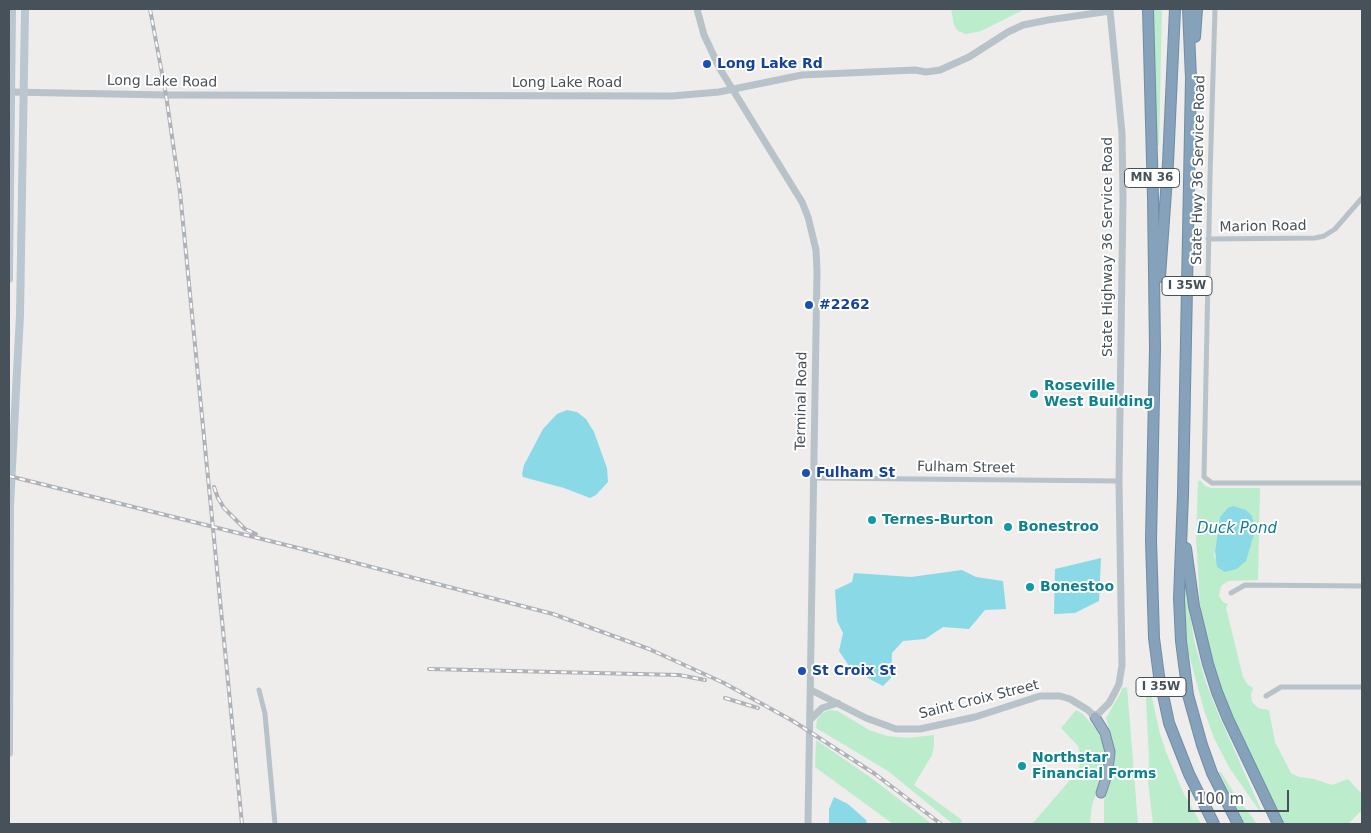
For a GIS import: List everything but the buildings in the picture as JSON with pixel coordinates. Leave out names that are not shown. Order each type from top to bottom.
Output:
[{"type":"highway","name":"MN 36","points":[[1148,9],[1155,348]]},
{"type":"highway","name":"I 35W","points":[[1175,9],[1168,163],[1155,348],[1150,540],[1154,638],[1159,676],[1169,723],[1188,774],[1214,824]]},
{"type":"highway","name":"I 35W","points":[[1188,9],[1191,78],[1183,495],[1179,598],[1183,666],[1188,695],[1202,745],[1216,782],[1238,824]]},
{"type":"highway","points":[[1191,78],[1197,9]]},
{"type":"highway","points":[[1183,495],[1189,577],[1208,664],[1228,719],[1278,824]]},
{"type":"highway","points":[[1095,717],[1105,733],[1110,752],[1108,772],[1101,793]]},
{"type":"main road","points":[[9,279],[12,9]]},
{"type":"main road","points":[[9,752],[10,506],[19,343],[25,9]]},
{"type":"main road","points":[[9,343],[19,343]]},
{"type":"street","name":"Terminal Road","points":[[697,9],[711,52],[793,185],[806,212],[813,234],[817,271],[808,824]]},
{"type":"street","name":"State Hwy 36 Service Road","points":[[1215,9],[1203,473],[1207,480],[1216,483],[1362,483]]},
{"type":"street","name":"Long Lake Road","points":[[10,92],[672,96],[733,89],[802,75],[940,70],[968,58],[1001,36],[1023,25],[1110,10]]},
{"type":"street","name":"State Highway 36 Service Road","points":[[1095,717],[1112,698],[1119,684],[1121,674],[1119,480],[1124,198],[1122,133],[1110,10]]},
{"type":"street","name":"Marion Road","points":[[1208,239],[1315,238],[1324,236],[1335,229],[1362,198]]},
{"type":"street","name":"Fulham Street","points":[[814,478],[1119,480]]},
{"type":"street","points":[[1231,593],[1245,585],[1362,586]]},
{"type":"street","points":[[1266,696],[1281,687],[1362,688]]},
{"type":"street","points":[[259,690],[265,714],[275,824]]},
{"type":"street","name":"Saint Croix Street","points":[[811,690],[866,718],[896,729],[920,729],[975,717],[1040,696],[1070,699],[1088,710],[1095,717]]},
{"type":"street","points":[[810,719],[822,708],[838,703]]},
{"type":"green space","points":[[951,9],[1035,9],[1023,10],[981,31],[966,34],[958,31],[954,25]]},
{"type":"green space","points":[[1154,9],[1162,11],[1159,145],[1156,146]]},
{"type":"green space","points":[[1200,480],[1205,486],[1211,488],[1260,488],[1258,580],[1228,581],[1221,586],[1219,596],[1223,602],[1228,604],[1226,608],[1243,677],[1248,685],[1253,688],[1251,694],[1252,702],[1258,708],[1269,710],[1275,742],[1291,773],[1299,777],[1314,779],[1332,785],[1348,779],[1361,793],[1362,810],[1348,824],[1283,824],[1227,703],[1217,678],[1200,605],[1196,538],[1198,482]],"holes":[[[1220,517],[1255,531],[1245,561],[1237,569],[1225,572],[1214,556]]]},
{"type":"green space","points":[[1184,586],[1186,586],[1194,640],[1206,683],[1261,810],[1259,810],[1230,769],[1214,738],[1204,710],[1188,651],[1184,614]]},
{"type":"green space","points":[[1149,684],[1166,752],[1184,794],[1201,824],[1153,824],[1148,781],[1149,758],[1146,700],[1147,685]]},
{"type":"green space","points":[[1127,687],[1138,824],[1104,824],[1104,800],[1114,772],[1115,756],[1106,718],[1122,688]]},
{"type":"green space","points":[[829,710],[838,711],[869,730],[887,736],[907,738],[934,735],[932,755],[914,785],[962,820],[961,824],[953,824],[888,771],[816,728],[817,720],[821,714]]},
{"type":"green space","points":[[1076,710],[1083,714],[1095,728],[1102,740],[1105,754],[1104,772],[1092,805],[1090,824],[1032,824],[1077,772],[1080,764],[1078,746],[1061,728]]},
{"type":"green space","points":[[816,740],[870,777],[932,824],[893,824],[815,767]]},
{"type":"green space","points":[[1219,772],[1221,772],[1257,824],[1245,824]]},
{"type":"water","points":[[567,410],[577,412],[586,419],[594,432],[607,468],[608,482],[596,495],[590,498],[564,488],[523,477],[522,474],[524,465],[543,429],[557,414]]},
{"type":"water","name":"Duck Pond","points":[[1233,506],[1246,510],[1252,516],[1255,531],[1246,561],[1237,569],[1225,572],[1217,567],[1215,551],[1220,517],[1228,508]]},
{"type":"water","points":[[1101,558],[1099,601],[1075,613],[1054,614],[1055,569]]},
{"type":"water","points":[[962,570],[976,577],[1003,581],[1006,609],[985,610],[969,629],[943,627],[925,639],[903,641],[892,653],[891,678],[883,686],[851,669],[839,651],[843,633],[837,621],[835,590],[852,582],[854,573],[911,577]]},
{"type":"water","points":[[834,797],[848,804],[866,820],[867,824],[829,824],[829,809]]},
{"type":"railway","points":[[150,9],[166,95],[180,192],[242,824]]},
{"type":"railway","points":[[9,476],[553,614],[649,649],[724,683],[793,721],[875,774],[941,824]]},
{"type":"railway","points":[[214,487],[224,508],[245,529],[256,534]]},
{"type":"railway","points":[[429,669],[679,675],[705,680]]},
{"type":"railway","points":[[725,698],[758,708]]},
{"type":"place","name":"Long Lake Rd","points":[[707,64]]},
{"type":"place","name":"#2262","points":[[809,305]]},
{"type":"place","name":"Roseville West Building","points":[[1034,394]]},
{"type":"place","name":"Fulham St","points":[[806,473]]},
{"type":"place","name":"Ternes-Burton","points":[[872,520]]},
{"type":"place","name":"Bonestroo","points":[[1008,527]]},
{"type":"place","name":"Bonestoo","points":[[1030,587]]},
{"type":"place","name":"St Croix St","points":[[802,671]]},
{"type":"place","name":"Northstar Financial Forms","points":[[1022,766]]}]
